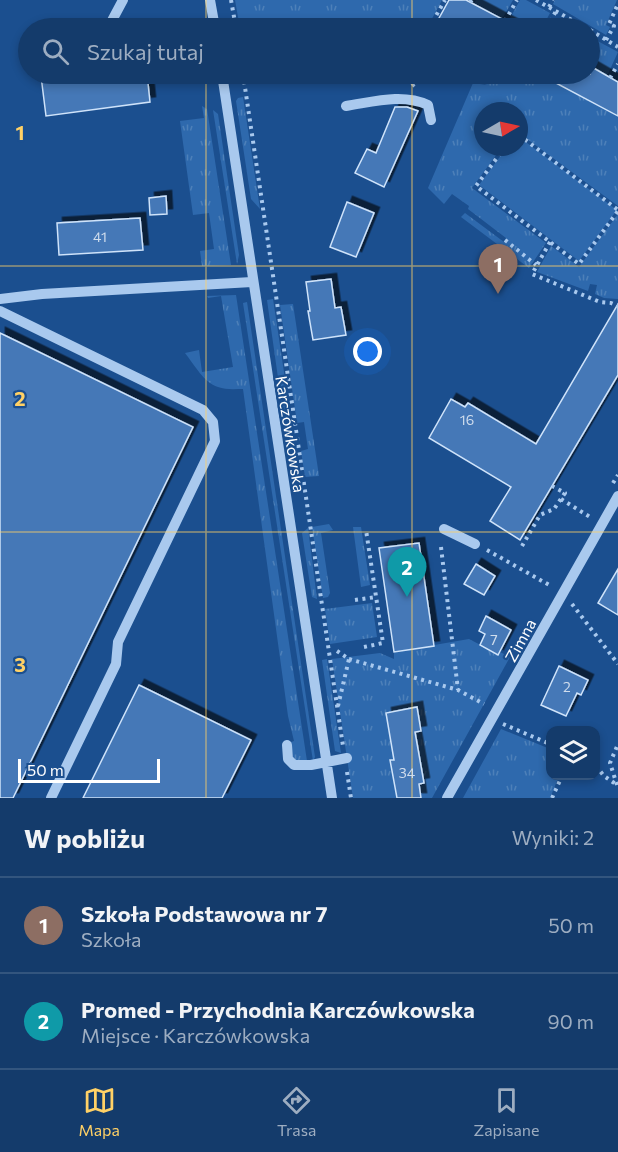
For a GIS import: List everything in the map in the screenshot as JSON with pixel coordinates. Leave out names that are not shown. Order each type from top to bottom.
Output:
[{"type":"street","points":[[113,18],[123,0]]},
{"type":"street","points":[[210,0],[213,18]]},
{"type":"street","name":"Karczówkowska","points":[[223,84],[332,798]]},
{"type":"street","points":[[346,106],[397,99],[416,100],[428,105],[431,120]]},
{"type":"street","points":[[0,299],[42,294],[252,282]]},
{"type":"street","points":[[0,311],[203,410],[213,422],[215,441],[118,642],[116,664],[51,798]]},
{"type":"street","name":"Zimna","points":[[447,798],[618,496]]},
{"type":"street","points":[[444,530],[475,544]]},
{"type":"street","points":[[287,745],[288,759],[294,765],[311,765],[346,758]]},
{"type":"path","points":[[231,0],[234,18]]},
{"type":"path","points":[[435,18],[445,0]]},
{"type":"path","points":[[507,18],[517,0]]},
{"type":"path","points":[[536,0],[568,18]]},
{"type":"path","points":[[549,7],[553,0]]},
{"type":"path","points":[[606,40],[616,27],[609,24],[616,14],[618,4]]},
{"type":"path","points":[[552,18],[556,11]]},
{"type":"path","points":[[600,37],[618,46]]},
{"type":"path","points":[[610,78],[618,64]]},
{"type":"path","points":[[244,84],[351,798]]},
{"type":"path","points":[[498,156],[476,186],[579,264],[618,210],[528,142]]},
{"type":"path","points":[[505,240],[536,265]]},
{"type":"path","points":[[550,242],[532,274],[600,302],[618,306]]},
{"type":"path","points":[[522,546],[540,515],[554,509],[565,493],[552,486]]},
{"type":"path","points":[[561,499],[593,519]]},
{"type":"path","points":[[364,647],[383,643],[366,530]]},
{"type":"path","points":[[475,544],[554,588]]},
{"type":"path","points":[[441,547],[458,690]]},
{"type":"path","points":[[355,600],[376,597]]},
{"type":"path","points":[[566,610],[571,602],[618,664]]},
{"type":"path","points":[[337,651],[349,659],[458,690],[488,706]]},
{"type":"path","points":[[337,710],[349,659]]},
{"type":"path","points":[[506,714],[501,724],[546,742]]},
{"type":"path","points":[[618,744],[610,764],[618,786]]},
{"type":"path","points":[[600,771],[618,786]]},
{"type":"path","points":[[552,798],[560,780]]},
{"type":"green space","points":[[235,0],[442,0],[432,18],[238,18]]},
{"type":"green space","points":[[476,0],[513,0],[503,18],[474,4]]},
{"type":"green space","points":[[520,0],[526,0],[550,13],[547,18],[510,18]]},
{"type":"green space","points":[[555,0],[617,0],[606,25],[610,27],[606,35],[600,31],[600,18],[577,18],[553,4]]},
{"type":"green space","points":[[600,42],[618,52],[607,76],[600,72]]},
{"type":"green space","points":[[473,84],[558,84],[618,116],[618,206],[528,140],[528,102],[474,102],[474,156],[495,156],[472,188],[546,243],[529,268],[461,217],[465,213],[504,242],[506,238],[468,209],[469,206],[452,194],[444,204],[428,188]]},
{"type":"green space","points":[[243,97],[260,209],[251,199],[236,101]]},
{"type":"green space","points":[[202,106],[207,109],[231,265],[202,266],[200,251],[214,249],[209,213],[193,215],[180,121],[204,118]]},
{"type":"green space","points":[[213,110],[218,114],[239,255],[237,264]]},
{"type":"green space","points":[[528,144],[617,210],[579,261],[479,185],[500,156],[528,156]]},
{"type":"green space","points":[[618,214],[618,299],[604,298],[595,294],[597,285],[590,284],[588,291],[537,272],[551,246],[579,267]]},
{"type":"green space","points":[[236,295],[307,761],[301,763],[293,759],[291,742],[294,741],[288,716],[243,389],[224,389],[213,385],[185,353],[199,350],[202,372],[233,367],[221,296],[208,298],[207,296]]},
{"type":"green space","points":[[273,299],[290,412],[283,413],[267,300]]},
{"type":"green space","points":[[247,302],[315,757],[313,761],[243,303]]},
{"type":"green space","points":[[293,304],[319,476],[305,477],[301,451],[308,449],[304,422],[297,423],[280,305]]},
{"type":"green space","points":[[329,524],[333,530],[321,533],[330,593],[328,597],[323,598],[312,527]]},
{"type":"green space","points":[[353,527],[361,527],[370,585],[361,587]]},
{"type":"green space","points":[[308,528],[317,599],[312,597],[302,533]]},
{"type":"green space","points":[[372,603],[377,637],[330,644],[325,609]]},
{"type":"green space","points":[[469,639],[498,654],[500,652],[510,657],[432,798],[353,798],[332,659],[380,653],[394,659],[394,652]]},
{"type":"green space","points":[[327,659],[341,753],[335,751],[322,660]]},
{"type":"green space","points":[[501,729],[546,747],[546,780],[557,780],[550,798],[463,798]]},
{"type":"building","points":[[449,0],[466,0],[500,18],[439,18]]},
{"type":"building","points":[[600,72],[618,82],[618,116],[558,84],[600,84]]},
{"type":"building","points":[[42,84],[148,84],[150,102],[46,116]]},
{"type":"building","points":[[395,107],[407,107],[418,111],[384,187],[355,173],[367,149],[376,153]]},
{"type":"building","points":[[166,196],[167,214],[150,215],[149,198]]},
{"type":"building","points":[[347,202],[374,213],[356,257],[330,247]]},
{"type":"building","points":[[140,218],[143,250],[59,255],[57,223]]},
{"type":"building","points":[[331,279],[335,308],[341,307],[346,335],[313,340],[306,282]]},
{"type":"building","points":[[618,304],[618,375],[520,540],[490,521],[511,487],[429,438],[451,399],[465,407],[468,403],[536,444]]},
{"type":"building","points":[[0,333],[193,427],[13,798],[0,798]]},
{"type":"building","points":[[419,543],[434,646],[394,652],[379,548]]},
{"type":"building","points":[[476,564],[495,576],[484,595],[464,584]]},
{"type":"building","points":[[618,569],[618,615],[598,603]]},
{"type":"building","points":[[486,616],[511,630],[498,655],[480,645],[485,634],[479,631]]},
{"type":"building","points":[[559,666],[588,680],[581,695],[577,693],[566,716],[541,705]]},
{"type":"building","points":[[139,685],[251,740],[222,798],[83,798]]},
{"type":"building","points":[[417,707],[421,731],[415,732],[424,783],[419,784],[421,798],[397,798],[390,760],[394,760],[386,713]]},
{"type":"place","name":"Szkoła Podstawowa nr 7","points":[[498,294]]},
{"type":"place","name":"Promed - Przychodnia Karczówkowska","points":[[407,597]]}]
